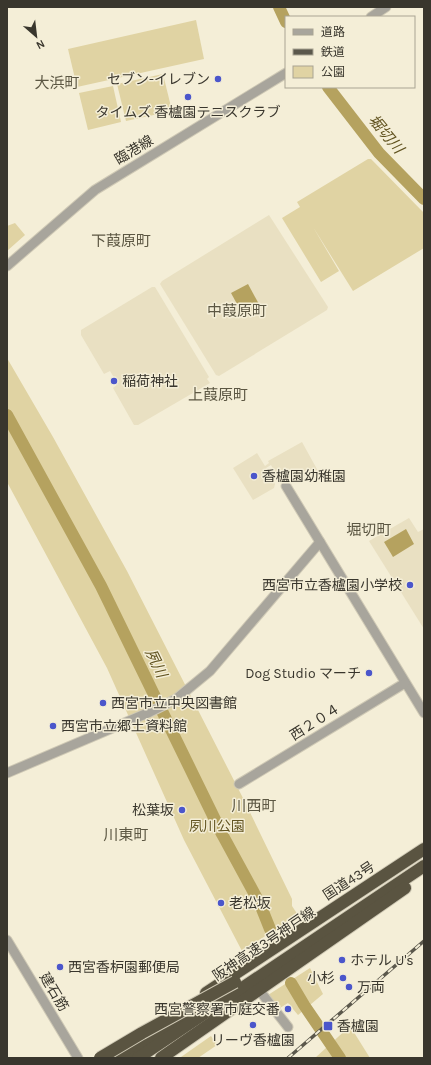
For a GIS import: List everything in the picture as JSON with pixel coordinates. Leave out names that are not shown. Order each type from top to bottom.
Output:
[{"type":"highway","name":"国道43号","points":[[112,1058],[145,1037],[218,984],[424,849]]},
{"type":"highway","name":"阪神高速3号神戸線","points":[[138,1058],[424,855]]},
{"type":"highway","name":"阪神高速3号神戸線","points":[[121,1058],[422,870]]},
{"type":"highway","points":[[161,1058],[422,870]]},
{"type":"highway","points":[[100,1058],[142,1033],[239,985]]},
{"type":"highway","points":[[156,1058],[222,1009],[239,985]]},
{"type":"street","points":[[372,16],[386,7]]},
{"type":"street","name":"臨港線","points":[[7,266],[95,190],[285,74]]},
{"type":"street","points":[[286,486],[424,713]]},
{"type":"street","points":[[7,773],[170,703],[190,689],[210,671],[320,542]]},
{"type":"street","name":"西２０４","points":[[239,784],[405,683]]},
{"type":"street","name":"建石筋","points":[[7,940],[78,1058]]},
{"type":"street","points":[[264,995],[288,1027]]},
{"type":"shaded area","points":[[269,215],[328,307],[327,310],[219,376],[216,375],[160,284],[162,281]]},
{"type":"shaded area","points":[[248,284],[260,306],[243,315],[231,293]]},
{"type":"shaded area","points":[[152,287],[155,287],[209,377],[207,379],[210,383],[138,425],[134,425],[113,388],[118,384],[110,371],[104,374],[81,335],[81,330]]},
{"type":"shaded area","name":"香櫨園幼稚園","points":[[302,442],[318,471],[284,482],[280,481],[271,465],[266,468],[275,484],[274,488],[253,500],[233,468],[257,453],[265,466],[269,463],[268,461]]},
{"type":"shaded area","name":"西宮市立香櫨園小学校","points":[[409,518],[418,532],[424,529],[424,629],[369,541]]},
{"type":"shaded area","points":[[406,529],[414,544],[393,557],[384,542]]},
{"type":"green space","points":[[196,20],[204,59],[77,87],[68,49]]},
{"type":"green space","points":[[163,74],[172,111],[126,121],[117,84]]},
{"type":"green space","points":[[113,86],[121,122],[88,130],[79,93]]},
{"type":"green space","points":[[368,159],[371,159],[424,213],[424,248],[353,291],[313,227],[339,271],[321,282],[282,218],[300,207],[297,202]]},
{"type":"green space","points":[[15,223],[25,235],[7,251],[7,226]]},
{"type":"green space","name":"夙川公園","points":[[7,358],[53,437],[127,571],[244,800],[292,899],[292,906],[298,915],[242,951],[184,840],[107,668],[7,482]]},
{"type":"green space","points":[[310,968],[323,994],[298,1015],[288,1003],[280,1008],[268,995]]},
{"type":"green space","points":[[350,1026],[370,1058],[315,1058]]},
{"type":"green space","points":[[211,1036],[217,1045],[198,1058],[181,1057]]},
{"type":"waterway","name":"堀切川","points":[[279,7],[285,20]]},
{"type":"waterway","name":"堀切川","points":[[329,88],[379,153],[424,199]]},
{"type":"waterway","name":"夙川","points":[[7,415],[101,586],[222,834],[260,904],[270,929]]},
{"type":"waterway","name":"夙川","points":[[291,983],[340,1058]]},
{"type":"railway","points":[[288,1058],[424,941]]},
{"type":"place","name":"セブン-イレブン","points":[[218,79]]},
{"type":"place","name":"タイムズ 香櫨園テニスクラブ","points":[[188,97]]},
{"type":"place","name":"稲荷神社","points":[[114,381]]},
{"type":"place","name":"香櫨園幼稚園","points":[[254,476]]},
{"type":"place","name":"西宮市立香櫨園小学校","points":[[410,585]]},
{"type":"place","name":"Dog Studio マーチ","points":[[369,673]]},
{"type":"place","name":"西宮市立中央図書館","points":[[103,703]]},
{"type":"place","name":"西宮市立郷土資料館","points":[[53,726]]},
{"type":"place","name":"松葉坂","points":[[182,810]]},
{"type":"place","name":"老松坂","points":[[221,903]]},
{"type":"place","name":"ホテル U's","points":[[342,960]]},
{"type":"place","name":"西宮香枦園郵便局","points":[[60,967]]},
{"type":"place","name":"小杉","points":[[343,978]]},
{"type":"place","name":"万両","points":[[349,987]]},
{"type":"place","name":"西宮警察署市庭交番","points":[[288,1009]]},
{"type":"place","name":"リーヴ香櫨園","points":[[253,1025]]},
{"type":"place","name":"香櫨園","points":[[328,1026]]},
{"type":"district","name":"大浜町","points":[[57,83]]},
{"type":"district","name":"下葭原町","points":[[121,241]]},
{"type":"district","name":"中葭原町","points":[[237,311]]},
{"type":"district","name":"上葭原町","points":[[218,395]]},
{"type":"district","name":"堀切町","points":[[369,530]]},
{"type":"district","name":"川西町","points":[[254,806]]},
{"type":"district","name":"川東町","points":[[126,835]]}]
